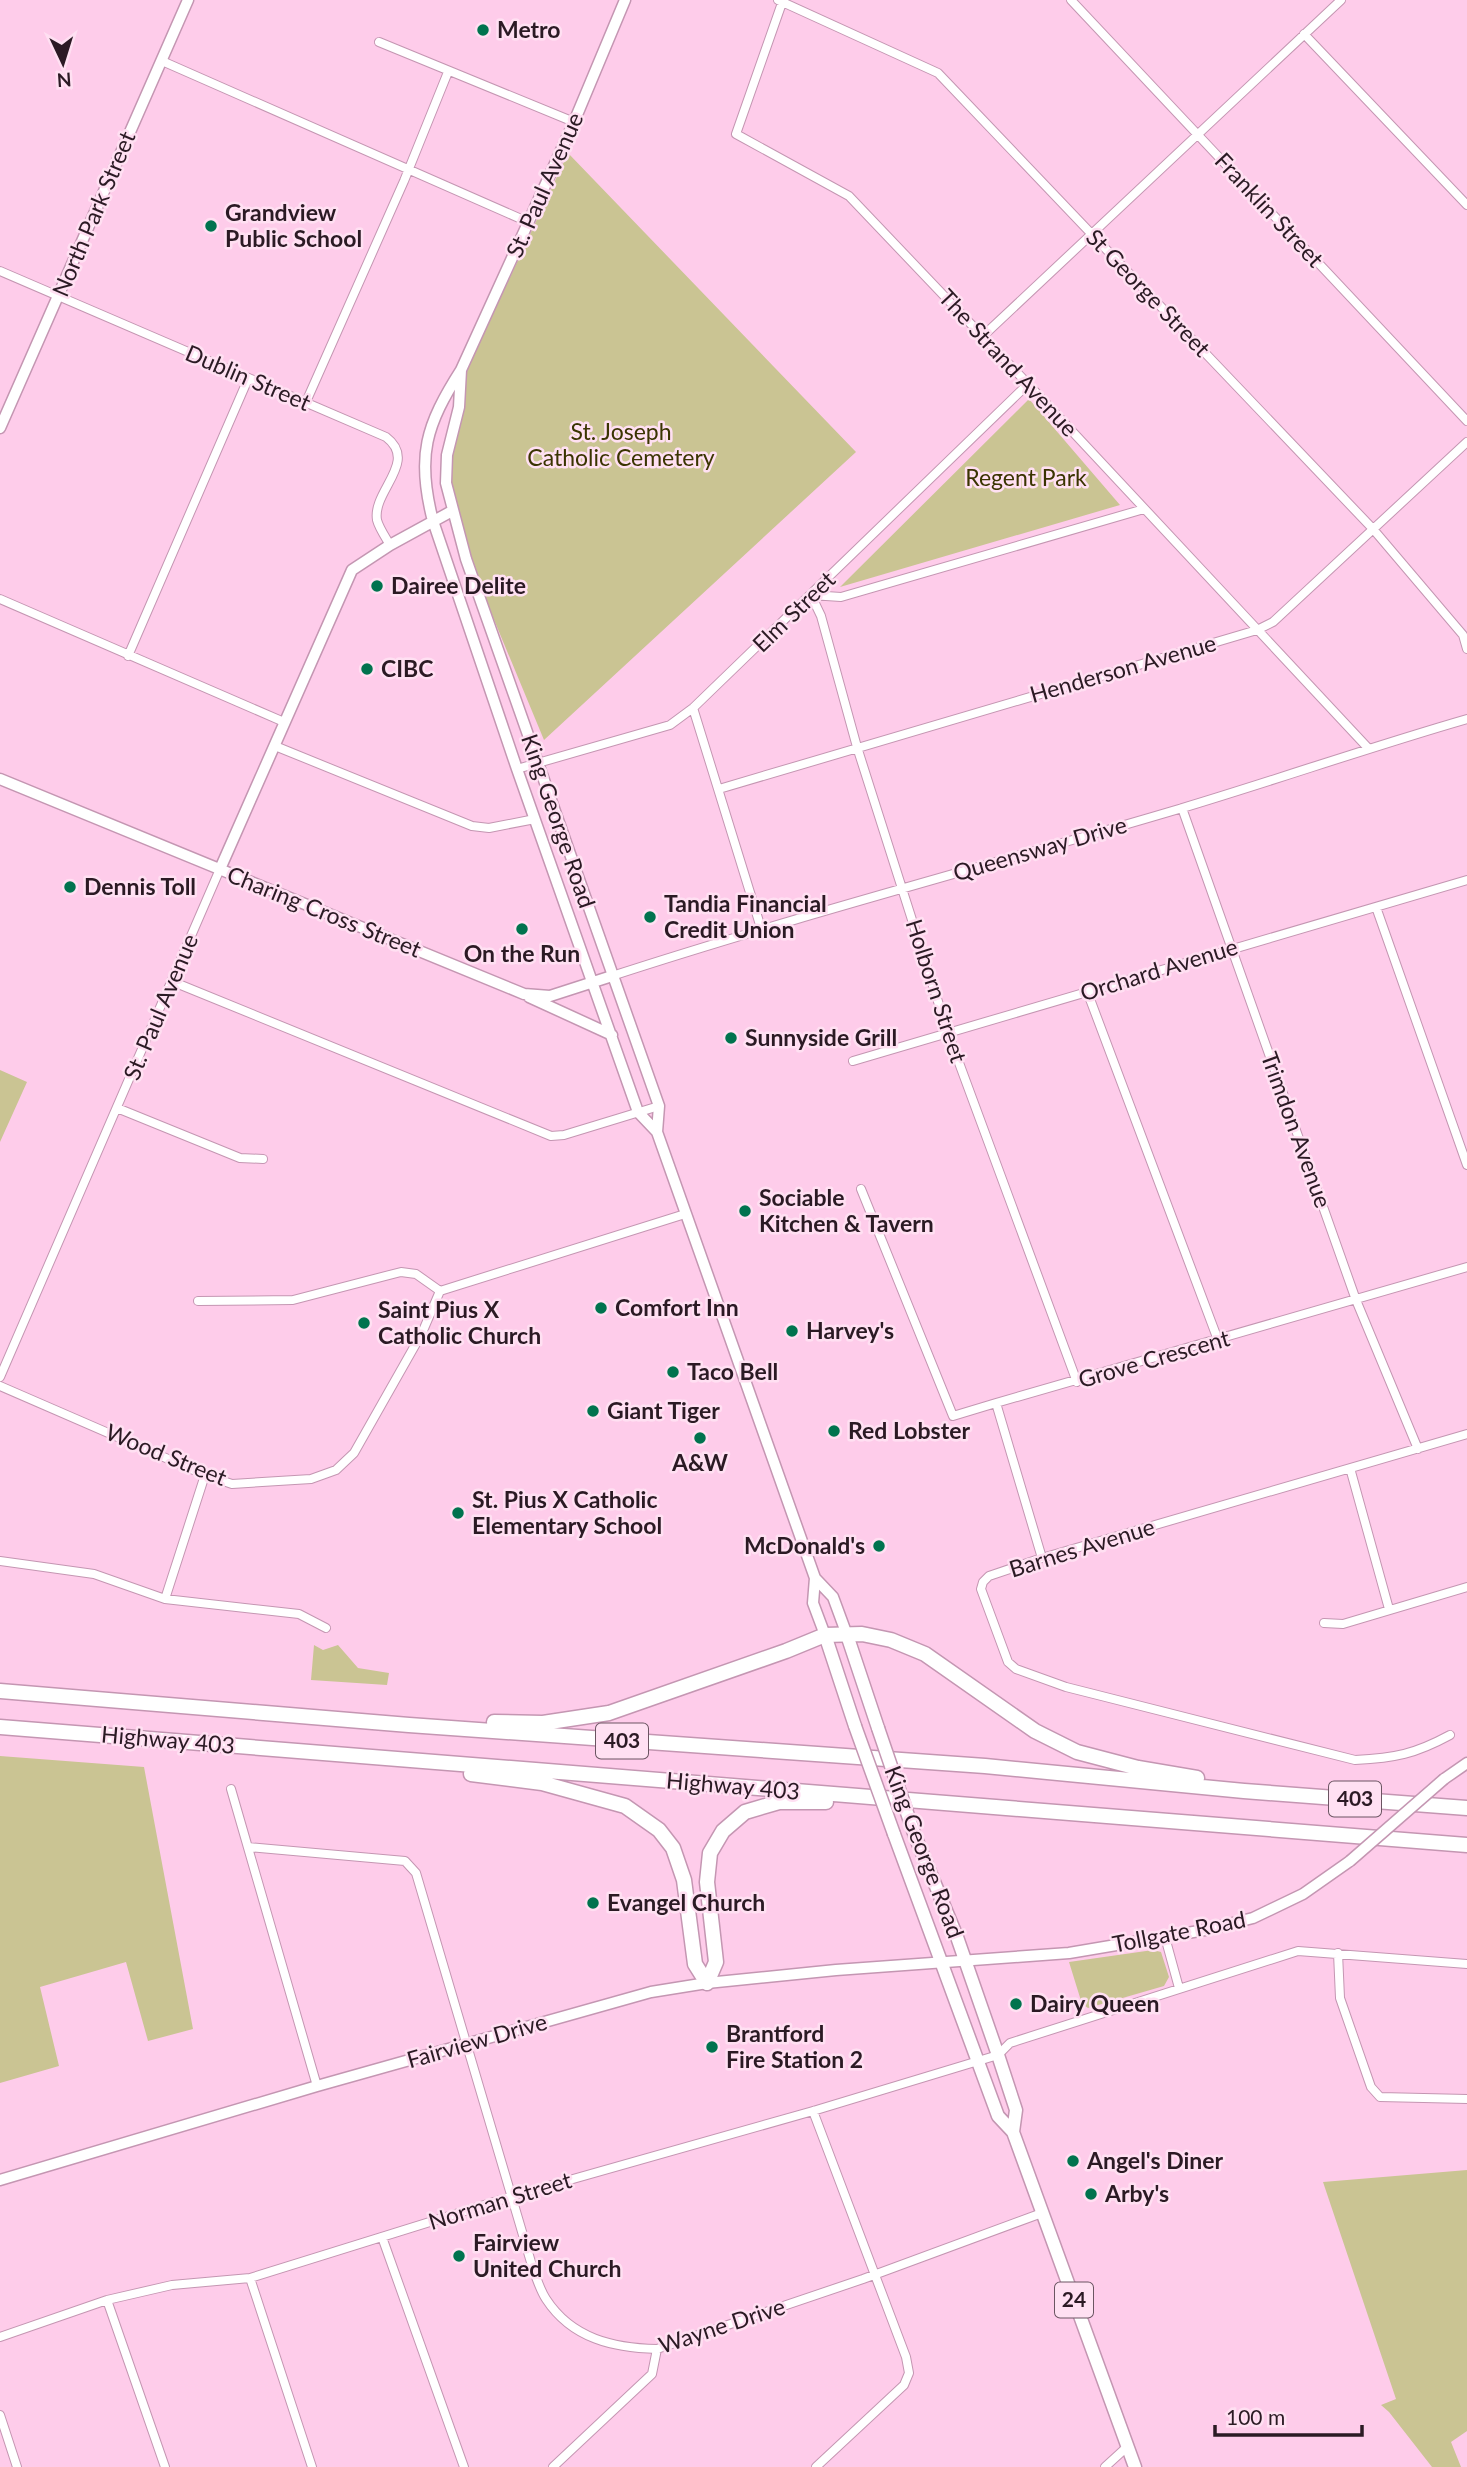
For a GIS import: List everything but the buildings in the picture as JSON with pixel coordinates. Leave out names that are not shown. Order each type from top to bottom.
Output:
[{"type":"highway","points":[[409,1725],[442,1722],[543,1723],[609,1713],[825,1635],[862,1634],[891,1640],[925,1654],[1035,1731],[1077,1752],[1138,1768],[1219,1781],[1244,1791]]},
{"type":"highway","name":"Highway 403","points":[[0,1691],[409,1725],[985,1766],[1244,1791],[1467,1808]]},
{"type":"highway","name":"Highway 403","points":[[0,1727],[1467,1844]]},
{"type":"highway","points":[[362,1756],[409,1766],[542,1783],[625,1806],[660,1830],[673,1848],[684,1881],[695,1964],[708,1983]]},
{"type":"highway","points":[[708,1983],[716,1962],[707,1882],[710,1853],[723,1831],[746,1812],[779,1802],[843,1802],[873,1797]]},
{"type":"main road","name":"North Park Street","points":[[0,428],[187,0]]},
{"type":"main road","name":"St. Paul Avenue","points":[[433,521],[426,492],[424,460],[442,400],[461,370],[574,122],[625,0]]},
{"type":"main road","name":"St. Paul Avenue","points":[[220,869],[352,570],[390,545],[452,511],[446,483],[447,455],[459,407],[461,370]]},
{"type":"main road","name":"King George Road","points":[[452,511],[659,1106],[657,1132],[685,1214],[815,1578],[833,1597],[915,1836],[965,1961],[998,2055],[1016,2110],[1013,2132]]},
{"type":"main road","name":"King George Road","points":[[433,521],[638,1112],[657,1132]]},
{"type":"main road","name":"Charing Cross Street","points":[[0,779],[524,994],[550,996],[612,976]]},
{"type":"main road","points":[[524,994],[612,1035]]},
{"type":"main road","name":"King George Road","points":[[815,1578],[813,1603],[855,1726],[998,2116],[1013,2132],[1135,2467]]},
{"type":"main road","name":"Tollgate Road","points":[[965,1961],[1081,1951],[1205,1930],[1254,1918],[1303,1894],[1350,1861],[1444,1779],[1467,1763]]},
{"type":"main road","name":"Fairview Drive","points":[[0,2180],[317,2086],[651,1992],[708,1983],[836,1970],[965,1961]]},
{"type":"street","name":"Franklin Street","points":[[1071,0],[1467,421]]},
{"type":"street","points":[[984,336],[1199,136],[1340,0]]},
{"type":"street","name":"The Strand Avenue","points":[[781,1],[736,134],[849,196],[984,336],[1368,748]]},
{"type":"street","name":"St George Street","points":[[781,1],[938,73],[1373,530],[1464,635],[1467,649]]},
{"type":"street","points":[[1304,34],[1467,205]]},
{"type":"street","points":[[379,41],[448,72],[574,122]]},
{"type":"street","points":[[162,61],[528,222]]},
{"type":"street","points":[[306,402],[448,72]]},
{"type":"street","name":"Dublin Street","points":[[0,271],[386,437],[394,443],[398,455],[397,465],[378,505],[377,520],[390,545]]},
{"type":"street","points":[[128,656],[248,379]]},
{"type":"street","name":"Elm Street","points":[[517,769],[670,725],[692,708],[811,595],[1028,384]]},
{"type":"street","name":"Henderson Avenue","points":[[719,789],[1257,630],[1273,622],[1467,442]]},
{"type":"street","points":[[811,595],[841,597],[1143,509]]},
{"type":"street","name":"Holborn Street","points":[[811,595],[821,616],[858,747],[948,1033],[1077,1381]]},
{"type":"street","points":[[0,599],[284,722]]},
{"type":"street","points":[[692,708],[761,928]]},
{"type":"street","name":"Queensway Drive","points":[[612,976],[761,928],[1182,808],[1467,719]]},
{"type":"street","points":[[275,746],[472,826],[489,828],[535,820]]},
{"type":"street","name":"Trimdon Avenue","points":[[1182,808],[1356,1300],[1418,1449]]},
{"type":"street","name":"St. Paul Avenue","points":[[0,1377],[220,869]]},
{"type":"street","name":"Orchard Avenue","points":[[852,1062],[1467,880]]},
{"type":"street","points":[[1376,907],[1467,1166]]},
{"type":"street","points":[[171,981],[551,1136],[564,1135],[659,1106]]},
{"type":"street","points":[[1087,991],[1218,1340]]},
{"type":"street","points":[[117,1108],[240,1158],[263,1160]]},
{"type":"street","name":"Grove Crescent","points":[[861,1189],[953,1416],[1467,1268]]},
{"type":"street","points":[[198,1301],[293,1300],[401,1272],[416,1274],[440,1291],[685,1214]]},
{"type":"street","name":"Wood Street","points":[[0,1386],[205,1475],[232,1484],[311,1479],[336,1470],[354,1453],[422,1333],[440,1291]]},
{"type":"street","points":[[996,1404],[1042,1558]]},
{"type":"street","name":"Barnes Avenue","points":[[1451,1735],[1423,1749],[1391,1758],[1354,1760],[1066,1687],[1016,1670],[1008,1662],[981,1589],[989,1576],[1042,1558],[1467,1434]]},
{"type":"street","points":[[1350,1468],[1389,1609]]},
{"type":"street","points":[[165,1599],[205,1475]]},
{"type":"street","points":[[0,1561],[94,1574],[165,1599],[299,1614],[326,1628]]},
{"type":"street","points":[[1324,1623],[1343,1623],[1467,1587]]},
{"type":"street","points":[[231,1789],[317,2086]]},
{"type":"street","name":"Wayne Drive","points":[[248,1847],[405,1861],[416,1873],[533,2269],[546,2299],[566,2323],[592,2339],[625,2348],[657,2349],[874,2276],[1042,2213]]},
{"type":"street","points":[[1165,1937],[1179,1989]]},
{"type":"street","points":[[998,2055],[1010,2043],[1298,1951],[1467,1964]]},
{"type":"street","points":[[1338,1953],[1340,1998],[1371,2087],[1380,2097],[1467,2099]]},
{"type":"street","name":"Norman Street","points":[[0,2337],[107,2300],[172,2285],[250,2278],[513,2196],[813,2111],[998,2055]]},
{"type":"street","points":[[813,2111],[906,2357],[909,2373],[904,2385],[816,2467]]},
{"type":"street","points":[[382,2237],[464,2467]]},
{"type":"street","points":[[250,2278],[312,2467]]},
{"type":"street","points":[[107,2300],[165,2467]]},
{"type":"street","points":[[553,2467],[652,2374],[657,2349]]},
{"type":"street","points":[[0,2415],[17,2467]]},
{"type":"street","points":[[1105,2467],[1128,2446]]},
{"type":"green space","name":"St. Joseph Catholic Cemetery","points":[[568,153],[856,452],[544,740],[463,545],[448,461],[468,367]]},
{"type":"green space","name":"Regent Park","points":[[1029,399],[1120,505],[840,587]]},
{"type":"green space","points":[[0,1070],[27,1082],[0,1142]]},
{"type":"green space","points":[[314,1645],[323,1650],[338,1645],[358,1668],[389,1673],[387,1685],[311,1680]]},
{"type":"green space","points":[[0,1756],[144,1767],[193,2029],[148,2041],[126,1962],[40,1987],[59,2066],[0,2083]]},
{"type":"green space","points":[[1153,1950],[1161,1952],[1169,1977],[1164,1986],[1088,2008],[1082,2004],[1069,1962]]},
{"type":"green space","points":[[1467,2170],[1467,2431],[1451,2442],[1461,2467],[1432,2467],[1381,2405],[1396,2399],[1323,2182]]},
{"type":"place","name":"Metro","points":[[483,30]]},
{"type":"place","name":"Grandview Public School","points":[[211,226]]},
{"type":"place","name":"Dairee Delite","points":[[377,586]]},
{"type":"place","name":"CIBC","points":[[367,669]]},
{"type":"place","name":"Dennis Toll","points":[[70,887]]},
{"type":"place","name":"Tandia Financial Credit Union","points":[[650,917]]},
{"type":"place","name":"On the Run","points":[[522,929]]},
{"type":"place","name":"Sunnyside Grill","points":[[731,1038]]},
{"type":"place","name":"Sociable Kitchen & Tavern","points":[[745,1211]]},
{"type":"place","name":"Comfort Inn","points":[[601,1308]]},
{"type":"place","name":"Saint Pius X Catholic Church","points":[[364,1323]]},
{"type":"place","name":"Harvey's","points":[[792,1331]]},
{"type":"place","name":"Taco Bell","points":[[673,1372]]},
{"type":"place","name":"Giant Tiger","points":[[593,1411]]},
{"type":"place","name":"Red Lobster","points":[[834,1431]]},
{"type":"place","name":"A&W","points":[[700,1438]]},
{"type":"place","name":"St. Pius X Catholic Elementary School","points":[[458,1513]]},
{"type":"place","name":"McDonald's","points":[[879,1546]]},
{"type":"place","name":"Evangel Church","points":[[593,1903]]},
{"type":"place","name":"Dairy Queen","points":[[1016,2004]]},
{"type":"place","name":"Brantford Fire Station 2","points":[[712,2047]]},
{"type":"place","name":"Angel's Diner","points":[[1073,2161]]},
{"type":"place","name":"Arby's","points":[[1091,2194]]},
{"type":"place","name":"Fairview United Church","points":[[459,2256]]}]
